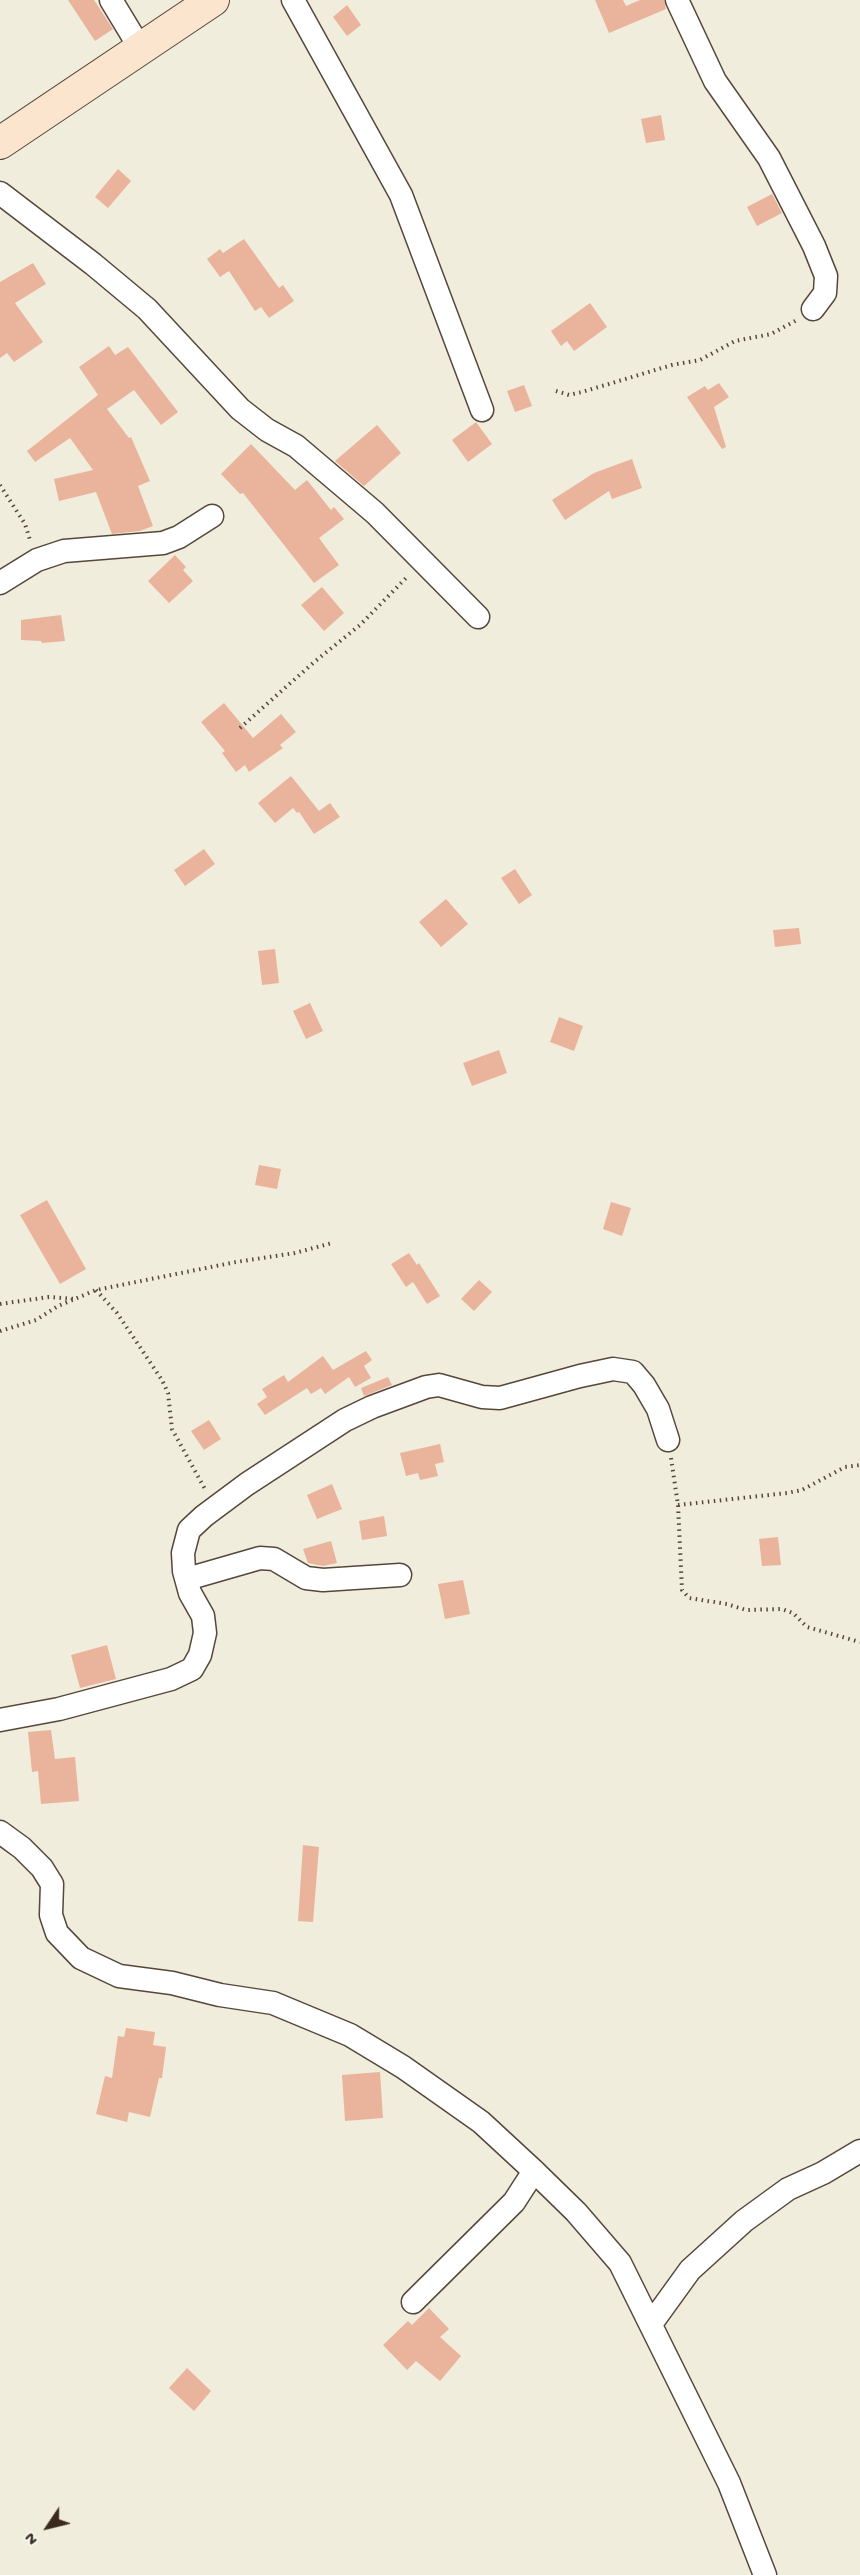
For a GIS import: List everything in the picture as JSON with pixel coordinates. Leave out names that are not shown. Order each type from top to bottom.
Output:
[{"type":"main road","points":[[0,143],[213,0]]},
{"type":"street","points":[[111,0],[140,48]]},
{"type":"street","points":[[293,0],[400,195],[482,410]]},
{"type":"street","points":[[677,0],[715,81],[769,158],[814,246],[826,276],[825,292],[813,309]]},
{"type":"street","points":[[0,193],[93,264],[147,309],[240,409],[267,430],[296,446],[375,513],[478,617]]},
{"type":"street","points":[[0,583],[38,560],[64,551],[164,543],[179,537],[212,516]]},
{"type":"street","points":[[0,1720],[81,1703],[171,1679],[192,1669],[200,1655],[205,1633],[203,1616],[190,1593],[187,1579],[183,1553],[189,1530],[248,1484],[345,1420],[426,1387],[439,1385],[482,1397],[500,1398],[613,1369],[633,1372],[644,1385],[658,1409],[668,1440]]},
{"type":"street","points":[[187,1579],[260,1558],[274,1559],[306,1578],[323,1580],[400,1575]]},
{"type":"street","points":[[0,1832],[32,1856],[42,1868],[52,1884],[51,1915],[57,1933],[81,1958],[119,1976],[172,1983],[220,1995],[273,2003],[350,2035],[403,2067],[481,2122],[534,2171],[576,2212],[620,2263],[729,2483],[758,2571]]},
{"type":"street","points":[[651,2324],[690,2270],[744,2221],[788,2189],[823,2173],[860,2151]]},
{"type":"street","points":[[413,2302],[514,2202],[534,2171]]},
{"type":"path","points":[[556,391],[569,395],[672,365],[700,360],[735,341],[771,334],[813,309]]},
{"type":"path","points":[[0,485],[25,524],[38,560]]},
{"type":"path","points":[[240,728],[360,625],[423,561]]},
{"type":"path","points":[[0,1331],[36,1320],[96,1290],[236,1262],[295,1253],[332,1243]]},
{"type":"path","points":[[96,1290],[117,1313],[136,1345],[162,1380],[168,1393],[172,1429],[207,1494],[210,1512]]},
{"type":"path","points":[[0,1304],[49,1297],[76,1299]]},
{"type":"path","points":[[668,1440],[678,1505],[682,1590],[689,1598],[727,1604],[746,1610],[782,1609],[793,1613],[807,1627],[860,1642]]},
{"type":"path","points":[[678,1505],[802,1490],[845,1467],[860,1465]]},
{"type":"building","points":[[68,0],[94,0],[113,29],[95,41]]},
{"type":"building","points":[[595,0],[623,0],[626,6],[640,0],[664,0],[666,9],[609,33]]},
{"type":"building","points":[[347,5],[361,25],[347,36],[333,17]]},
{"type":"building","points":[[661,115],[665,140],[646,143],[641,119]]},
{"type":"building","points":[[118,169],[131,181],[108,208],[95,197]]},
{"type":"building","points":[[772,194],[782,213],[757,226],[747,207]]},
{"type":"building","points":[[244,239],[279,288],[283,285],[294,301],[269,318],[261,307],[255,311],[229,271],[220,277],[207,259],[220,249],[223,253]]},
{"type":"building","points":[[33,263],[46,284],[15,303],[43,342],[14,362],[7,353],[0,358],[0,282]]},
{"type":"building","points":[[590,303],[607,327],[574,351],[567,341],[561,346],[551,331]]},
{"type":"building","points":[[109,346],[115,355],[128,347],[178,412],[161,425],[134,390],[107,409],[129,438],[131,437],[150,481],[138,486],[153,526],[140,531],[112,534],[96,492],[59,501],[54,479],[93,470],[70,438],[35,462],[27,451],[98,395],[79,367]]},
{"type":"building","points":[[719,383],[729,397],[714,407],[726,447],[722,449],[687,397],[705,386],[708,390]]},
{"type":"building","points":[[524,385],[532,406],[515,412],[507,391]]},
{"type":"building","points":[[476,422],[492,444],[468,462],[452,440]]},
{"type":"building","points":[[377,425],[401,453],[364,486],[335,461]]},
{"type":"building","points":[[251,444],[295,490],[307,480],[331,510],[334,507],[344,519],[319,538],[339,565],[314,583],[243,493],[240,494],[221,474]]},
{"type":"building","points":[[632,459],[642,488],[612,499],[609,491],[565,520],[552,500],[594,473]]},
{"type":"building","points":[[175,555],[186,567],[183,570],[193,581],[169,603],[148,581]]},
{"type":"building","points":[[322,587],[344,613],[324,631],[301,605]]},
{"type":"building","points":[[61,615],[65,641],[42,643],[41,641],[21,640],[21,620]]},
{"type":"building","points":[[224,703],[253,738],[281,714],[296,732],[280,745],[283,748],[249,772],[245,765],[236,772],[222,753],[225,751],[201,722]]},
{"type":"building","points":[[291,776],[319,811],[330,803],[340,817],[314,834],[299,812],[297,813],[293,808],[275,823],[258,803]]},
{"type":"building","points":[[204,849],[215,864],[185,886],[174,870]]},
{"type":"building","points":[[515,869],[532,895],[519,904],[501,878]]},
{"type":"building","points":[[446,899],[468,924],[441,947],[419,922]]},
{"type":"building","points":[[799,928],[801,944],[775,947],[773,930]]},
{"type":"building","points":[[275,949],[279,983],[262,985],[258,951]]},
{"type":"building","points":[[310,1003],[323,1031],[306,1039],[293,1011]]},
{"type":"building","points":[[559,1017],[583,1026],[574,1051],[550,1042]]},
{"type":"building","points":[[499,1050],[507,1073],[472,1086],[463,1063]]},
{"type":"building","points":[[259,1165],[281,1169],[277,1189],[255,1185]]},
{"type":"building","points":[[47,1200],[86,1269],[60,1284],[20,1215]]},
{"type":"building","points":[[611,1202],[631,1208],[622,1236],[603,1229]]},
{"type":"building","points":[[409,1253],[417,1265],[419,1263],[440,1296],[427,1304],[413,1282],[406,1287],[391,1264]]},
{"type":"building","points":[[479,1280],[492,1292],[474,1311],[461,1299]]},
{"type":"building","points":[[366,1351],[372,1360],[364,1366],[371,1378],[355,1387],[349,1377],[325,1394],[321,1388],[311,1394],[307,1388],[265,1415],[257,1404],[267,1397],[262,1389],[284,1375],[288,1382],[323,1356],[333,1370]]},
{"type":"building","points":[[388,1377],[392,1385],[364,1396],[361,1388]]},
{"type":"building","points":[[209,1420],[221,1439],[204,1450],[191,1431]]},
{"type":"building","points":[[440,1444],[444,1462],[435,1464],[438,1476],[420,1480],[418,1473],[406,1476],[400,1453]]},
{"type":"building","points":[[332,1484],[342,1509],[317,1519],[307,1495]]},
{"type":"building","points":[[384,1516],[387,1536],[362,1540],[359,1521]]},
{"type":"building","points":[[778,1537],[781,1565],[762,1566],[759,1539]]},
{"type":"building","points":[[331,1541],[337,1563],[323,1566],[308,1563],[303,1549]]},
{"type":"building","points":[[463,1580],[470,1614],[445,1619],[438,1584]]},
{"type":"building","points":[[107,1645],[116,1679],[80,1688],[71,1655]]},
{"type":"building","points":[[51,1730],[55,1759],[75,1757],[79,1801],[41,1804],[38,1771],[32,1772],[28,1732]]},
{"type":"building","points":[[303,1845],[319,1847],[313,1922],[298,1921]]},
{"type":"building","points":[[126,2028],[155,2032],[153,2045],[166,2047],[162,2078],[159,2078],[150,2117],[129,2112],[127,2122],[96,2114],[105,2076],[112,2078],[118,2036],[124,2037]]},
{"type":"building","points":[[380,2072],[383,2118],[345,2121],[342,2075]]},
{"type":"building","points":[[429,2308],[449,2329],[440,2337],[461,2356],[440,2381],[416,2361],[407,2370],[383,2345],[408,2321],[412,2325]]},
{"type":"building","points":[[187,2368],[211,2391],[194,2411],[169,2388]]}]
